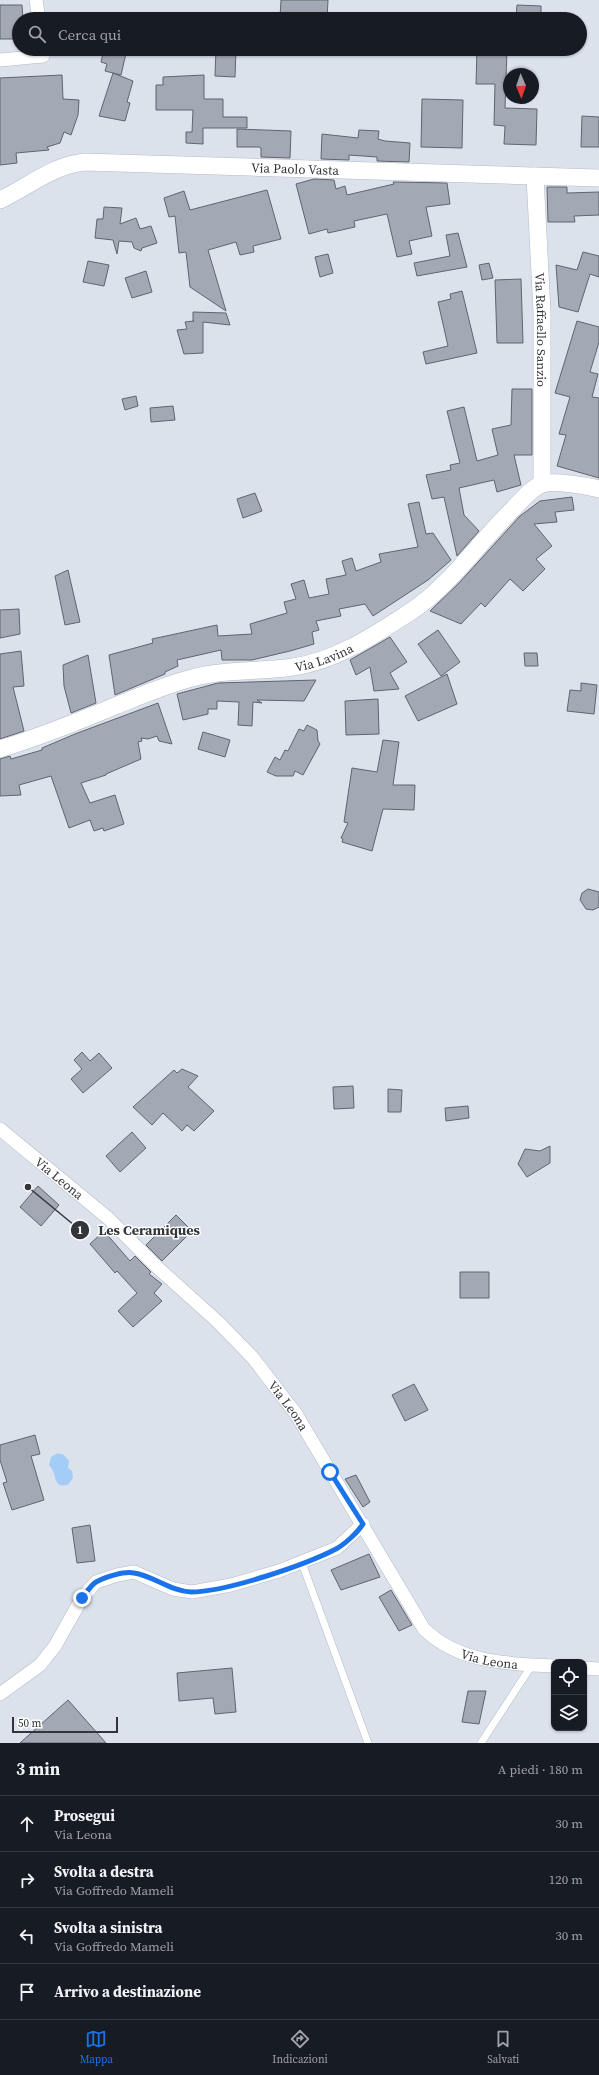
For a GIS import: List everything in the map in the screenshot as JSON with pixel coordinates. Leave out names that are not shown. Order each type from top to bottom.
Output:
[{"type":"street","points":[[36,0],[38,12]]},
{"type":"street","points":[[0,60],[43,56]]},
{"type":"street","name":"Via Paolo Vasta","points":[[0,200],[56,169],[70,163],[84,162],[599,178]]},
{"type":"street","name":"Via Raffaello Sanzio","points":[[535,176],[542,312],[542,484]]},
{"type":"street","points":[[542,484],[579,484],[599,489]]},
{"type":"street","name":"Via Lavina","points":[[0,749],[40,736],[168,685],[192,678],[218,672],[293,667],[332,656],[354,646],[411,611],[437,591],[499,523],[527,495],[542,484]]},
{"type":"street","name":"Via Leona","points":[[0,1129],[108,1218],[158,1268],[218,1322],[253,1358],[296,1414],[363,1524],[424,1629],[434,1639],[448,1648],[481,1660],[551,1666]]},
{"type":"street","points":[[0,1694],[40,1665],[55,1646],[82,1598],[96,1582],[117,1575],[134,1572],[173,1589],[192,1592],[240,1583],[302,1563],[337,1548],[360,1530],[363,1524]]},
{"type":"street","points":[[587,1668],[599,1669]]},
{"type":"lane","points":[[302,1563],[368,1743]]},
{"type":"lane","points":[[481,1743],[532,1665]]},
{"type":"water","points":[[58,1453],[64,1455],[69,1461],[68,1468],[72,1471],[73,1478],[68,1485],[61,1485],[58,1483],[49,1465],[51,1457]]},
{"type":"building","points":[[281,0],[328,0],[327,12],[280,12]]},
{"type":"building","points":[[0,5],[22,5],[22,12],[12,12],[12,39],[0,39]]},
{"type":"building","points":[[517,5],[541,6],[541,12],[516,12]]},
{"type":"building","points":[[102,56],[125,56],[121,75],[105,71],[107,64],[101,62]]},
{"type":"building","points":[[216,56],[236,56],[235,77],[215,76]]},
{"type":"building","points":[[477,56],[507,56],[506,68],[503,68],[503,104],[505,104],[505,108],[537,109],[536,145],[504,144],[505,126],[494,125],[495,84],[476,84]]},
{"type":"building","points":[[113,73],[133,81],[127,102],[130,103],[125,121],[99,116]]},
{"type":"building","points":[[62,75],[63,99],[79,100],[78,115],[71,135],[64,132],[60,143],[47,147],[49,150],[16,153],[17,163],[0,165],[0,78]]},
{"type":"building","points":[[204,75],[204,99],[223,99],[223,117],[247,117],[247,128],[203,128],[203,144],[186,143],[186,132],[192,132],[193,110],[156,110],[156,85],[163,85],[163,77]]},
{"type":"building","points":[[422,99],[463,100],[462,148],[421,147]]},
{"type":"building","points":[[582,116],[599,117],[599,147],[581,147]]},
{"type":"building","points":[[237,129],[291,131],[290,158],[261,157],[261,148],[259,147],[237,147]]},
{"type":"building","points":[[359,130],[379,131],[378,139],[385,141],[410,143],[409,162],[377,161],[377,157],[349,155],[349,160],[321,159],[322,134],[358,138]]},
{"type":"building","points":[[314,179],[334,180],[336,189],[345,186],[347,195],[394,184],[393,182],[447,183],[450,204],[426,207],[432,236],[409,241],[412,254],[397,257],[387,214],[354,221],[355,227],[328,233],[327,229],[309,234],[296,184]]},
{"type":"building","points":[[547,187],[567,187],[567,193],[599,192],[599,215],[574,216],[575,222],[548,222]]},
{"type":"building","points":[[267,190],[281,239],[253,246],[254,252],[240,255],[236,242],[208,250],[226,311],[190,287],[186,252],[179,253],[175,216],[169,217],[164,198],[184,191],[190,210]]},
{"type":"building","points":[[104,207],[122,208],[120,224],[136,218],[140,229],[151,226],[157,243],[142,248],[141,251],[134,248],[132,242],[119,241],[117,254],[113,240],[95,238],[97,219],[103,219]]},
{"type":"building","points":[[458,233],[467,267],[417,276],[414,263],[450,256],[446,235]]},
{"type":"building","points":[[583,252],[599,256],[599,277],[590,274],[578,312],[559,307],[556,265],[577,270]]},
{"type":"building","points":[[328,254],[333,273],[320,277],[315,257]]},
{"type":"building","points":[[88,261],[109,265],[104,286],[83,282]]},
{"type":"building","points":[[489,263],[493,278],[482,280],[479,265]]},
{"type":"building","points":[[146,271],[152,292],[132,298],[125,278]]},
{"type":"building","points":[[521,279],[523,343],[497,343],[495,280]]},
{"type":"building","points":[[462,291],[477,353],[426,364],[423,352],[448,346],[438,302],[451,299],[450,294]]},
{"type":"building","points":[[193,312],[226,313],[230,325],[203,322],[203,353],[184,354],[177,330],[187,329],[185,322],[194,321]]},
{"type":"building","points":[[577,321],[599,327],[599,342],[590,372],[598,374],[592,397],[599,398],[599,478],[557,466],[566,435],[559,434],[570,397],[555,393]]},
{"type":"building","points":[[512,389],[532,389],[532,455],[514,455],[521,485],[497,492],[494,480],[459,488],[464,515],[479,531],[457,556],[444,497],[432,499],[426,475],[451,470],[450,465],[460,463],[447,411],[464,407],[477,461],[498,455],[492,429],[511,425]]},
{"type":"building","points":[[136,396],[138,406],[125,410],[122,399]]},
{"type":"building","points":[[173,406],[175,420],[151,422],[150,408]]},
{"type":"building","points":[[255,493],[262,511],[243,518],[237,499]]},
{"type":"building","points":[[572,497],[574,510],[555,512],[557,522],[534,524],[552,546],[536,559],[545,569],[523,591],[510,579],[485,607],[481,603],[461,624],[430,611],[459,583],[520,516],[540,501]]},
{"type":"building","points":[[419,502],[426,534],[433,533],[451,560],[428,580],[373,616],[365,604],[339,609],[341,616],[316,621],[319,630],[312,632],[314,644],[252,660],[222,660],[221,650],[177,660],[178,666],[165,672],[165,674],[115,695],[109,655],[153,643],[152,639],[217,625],[218,636],[252,634],[250,624],[287,613],[284,602],[296,599],[291,584],[304,580],[309,598],[329,594],[326,579],[346,575],[342,561],[352,558],[356,571],[381,562],[379,554],[418,547],[408,504]]},
{"type":"building","points":[[68,570],[80,622],[65,625],[55,576]]},
{"type":"building","points":[[19,609],[20,634],[0,638],[0,610]]},
{"type":"building","points":[[438,630],[460,662],[441,676],[418,644]]},
{"type":"building","points":[[390,637],[407,662],[390,673],[399,689],[374,691],[370,667],[356,675],[350,660]]},
{"type":"building","points":[[21,651],[24,686],[13,687],[24,731],[0,739],[0,654]]},
{"type":"building","points":[[524,653],[537,653],[538,666],[525,666]]},
{"type":"building","points":[[88,655],[96,703],[71,713],[64,686],[63,665]]},
{"type":"building","points":[[447,674],[457,704],[418,721],[405,696]]},
{"type":"building","points":[[316,680],[304,701],[257,700],[262,703],[253,702],[252,726],[238,725],[239,702],[217,701],[217,709],[208,709],[208,714],[183,720],[177,694],[218,683]]},
{"type":"building","points":[[581,683],[597,685],[594,714],[567,711],[570,690],[581,691]]},
{"type":"building","points":[[378,699],[379,734],[346,735],[345,701]]},
{"type":"building","points":[[158,703],[172,744],[159,741],[157,736],[148,739],[141,738],[142,741],[138,742],[141,759],[106,775],[81,783],[90,803],[115,795],[124,824],[104,831],[103,828],[94,831],[90,820],[69,828],[51,776],[19,785],[21,795],[0,796],[0,759],[10,756],[11,759],[42,750],[42,748],[75,734]]},
{"type":"building","points":[[307,725],[317,730],[318,741],[320,744],[303,775],[295,771],[293,776],[276,776],[267,772],[275,757],[280,760],[285,750],[288,751],[299,729],[304,731]]},
{"type":"building","points":[[203,732],[230,740],[225,757],[198,749]]},
{"type":"building","points":[[383,740],[399,742],[393,785],[415,785],[414,810],[383,809],[372,851],[342,842],[343,839],[341,838],[348,823],[344,822],[352,768],[377,772]]},
{"type":"building","points":[[588,889],[599,892],[599,907],[593,910],[586,909],[580,900],[582,893]]},
{"type":"building","points":[[82,1052],[90,1061],[99,1053],[112,1068],[83,1093],[71,1079],[82,1069],[74,1060]]},
{"type":"building","points":[[182,1069],[198,1076],[188,1087],[214,1111],[194,1131],[187,1125],[182,1131],[163,1113],[152,1125],[133,1107],[174,1070],[177,1073]]},
{"type":"building","points":[[353,1086],[354,1108],[334,1109],[333,1087]]},
{"type":"building","points":[[388,1089],[402,1090],[401,1112],[388,1112]]},
{"type":"building","points":[[468,1106],[469,1118],[446,1121],[445,1108]]},
{"type":"building","points":[[132,1132],[146,1148],[120,1172],[106,1156]]},
{"type":"building","points":[[550,1146],[550,1163],[527,1177],[518,1164],[525,1149],[540,1151]]},
{"type":"building","points":[[38,1186],[59,1205],[41,1226],[20,1207]]},
{"type":"building","points":[[176,1215],[192,1231],[162,1261],[146,1245]]},
{"type":"building","points":[[104,1231],[130,1261],[135,1256],[151,1272],[149,1274],[162,1284],[154,1293],[162,1301],[133,1327],[118,1311],[137,1293],[117,1271],[115,1273],[90,1244]]},
{"type":"building","points":[[460,1272],[489,1272],[489,1298],[460,1298]]},
{"type":"building","points":[[414,1384],[428,1410],[405,1421],[392,1395]]},
{"type":"building","points":[[35,1435],[40,1454],[31,1456],[44,1500],[12,1510],[3,1483],[7,1482],[0,1460],[0,1445]]},
{"type":"building","points":[[356,1475],[370,1502],[363,1507],[345,1479]]},
{"type":"building","points":[[90,1525],[95,1561],[77,1563],[72,1528]]},
{"type":"building","points":[[369,1554],[380,1577],[341,1590],[331,1570]]},
{"type":"building","points":[[391,1590],[412,1625],[399,1631],[379,1597]]},
{"type":"building","points":[[232,1668],[236,1712],[215,1714],[213,1698],[179,1701],[177,1673]]},
{"type":"building","points":[[468,1691],[486,1691],[479,1724],[462,1722]]},
{"type":"building","points":[[68,1700],[106,1743],[20,1743]]},
{"type":"place","name":"Les Ceramiques","points":[[28,1187]]},
{"type":"route","points":[[82,1598],[96,1582],[117,1575],[134,1572],[173,1589],[192,1592],[232,1585],[302,1563],[337,1548],[360,1530],[363,1524],[330,1472]]}]
